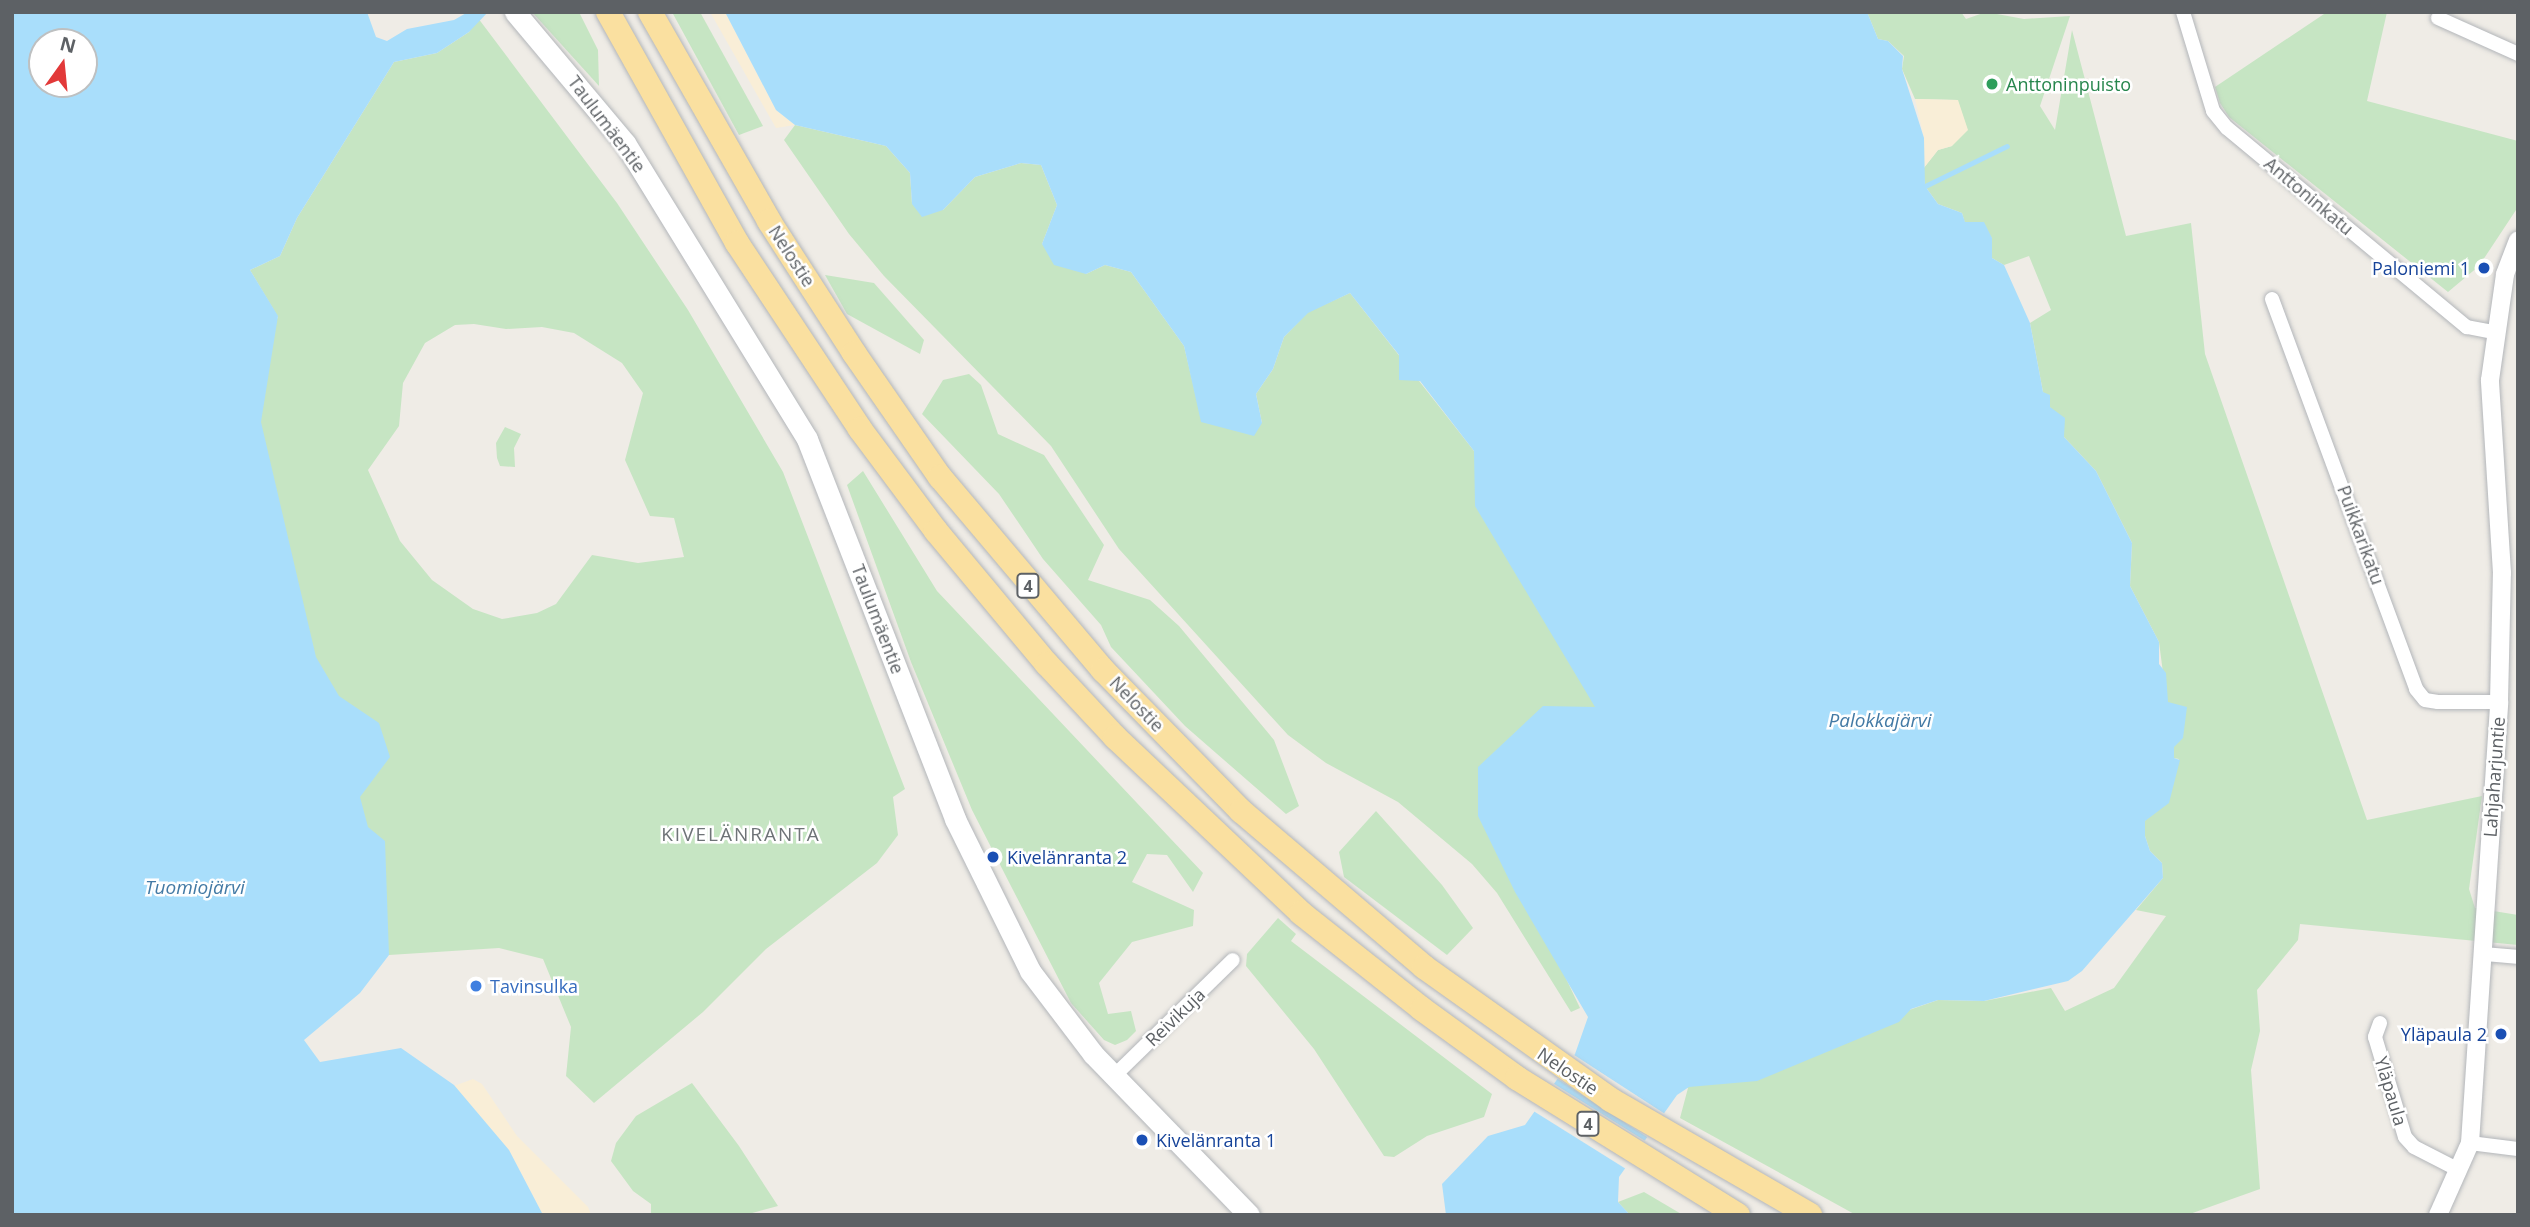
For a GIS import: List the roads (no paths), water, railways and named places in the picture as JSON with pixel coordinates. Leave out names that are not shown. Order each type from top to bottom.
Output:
[{"type":"highway","name":"Nelostie","points":[[608,12],[737,243],[800,341],[936,531],[1047,664],[1209,830],[1301,913],[1517,1078],[1738,1215]]},
{"type":"highway","name":"Nelostie","points":[[650,12],[769,221],[854,353],[940,477],[1023,580],[1241,811],[1369,924],[1536,1049],[1678,1141],[1810,1215]]},
{"type":"main road","name":"Taulumäentie","points":[[518,15],[625,143],[807,439],[985,887],[1052,1002],[1093,1054],[1116,1074],[1249,1215]]},
{"type":"street","name":"Anttoninkatu","points":[[2183,12],[2213,111],[2227,128],[2467,327],[2493,332]]},
{"type":"street","points":[[2438,18],[2518,54]]},
{"type":"street","name":"Lahjaharjuntie","points":[[2438,1215],[2470,1143],[2499,702],[2502,573],[2490,380],[2493,332],[2505,274],[2518,240]]},
{"type":"street","name":"Puikkarikatu","points":[[2272,299],[2416,689],[2426,700],[2438,702],[2499,702]]},
{"type":"street","points":[[2484,954],[2518,957]]},
{"type":"street","name":"Reivikuja","points":[[1116,1074],[1233,960]]},
{"type":"street","name":"Yläpaula","points":[[2380,1023],[2375,1037],[2405,1137],[2414,1147],[2459,1170]]},
{"type":"street","points":[[2470,1143],[2518,1149]]},
{"type":"water","name":"Tuomiojärvi","points":[[12,12],[367,12],[376,37],[387,41],[407,29],[454,20],[468,12],[488,12],[469,32],[437,53],[394,62],[297,218],[280,256],[250,270],[278,316],[261,422],[316,657],[339,696],[379,723],[390,757],[360,797],[368,827],[385,841],[389,955],[360,993],[304,1040],[320,1062],[401,1048],[454,1085],[509,1150],[543,1215],[12,1215]]},
{"type":"water","name":"Palokkajärvi","points":[[725,12],[1867,12],[1878,39],[1888,41],[1903,56],[1902,69],[1924,138],[1925,186],[1938,204],[1962,213],[1965,222],[1984,222],[1992,238],[1992,258],[2004,265],[2030,323],[2043,392],[2050,395],[2050,407],[2065,418],[2064,437],[2096,471],[2132,543],[2130,586],[2159,642],[2159,664],[2166,673],[2168,702],[2187,707],[2183,738],[2174,747],[2174,758],[2180,760],[2169,803],[2145,821],[2145,836],[2150,851],[2162,863],[2163,878],[2082,971],[2068,981],[1984,1001],[1938,1000],[1911,1009],[1899,1022],[1757,1081],[1689,1087],[1677,1095],[1619,1177],[1618,1202],[1630,1215],[1446,1215],[1442,1184],[1488,1136],[1525,1125],[1575,1054],[1588,1017],[1515,892],[1478,816],[1478,767],[1543,706],[1595,707],[1475,506],[1474,451],[1420,381],[1399,380],[1399,355],[1350,293],[1308,313],[1284,337],[1273,369],[1256,394],[1262,423],[1254,436],[1201,422],[1184,346],[1131,272],[1105,265],[1086,274],[1054,265],[1042,244],[1057,205],[1041,165],[1021,163],[975,177],[943,210],[922,217],[912,204],[910,173],[886,146],[795,125],[776,110]]},
{"type":"waterway","points":[[1925,186],[2007,146]]},
{"type":"place","name":"Anttoninpuisto","points":[[1992,84]]},
{"type":"place","name":"Paloniemi 1","points":[[2484,268]]},
{"type":"place","name":"Kivelänranta 2","points":[[993,857]]},
{"type":"place","name":"Tavinsulka","points":[[476,986]]},
{"type":"place","name":"Yläpaula 2","points":[[2501,1034]]},
{"type":"place","name":"Kivelänranta 1","points":[[1142,1140]]},
{"type":"district","name":"KIVELÄNRANTA","points":[[741,835]]}]
